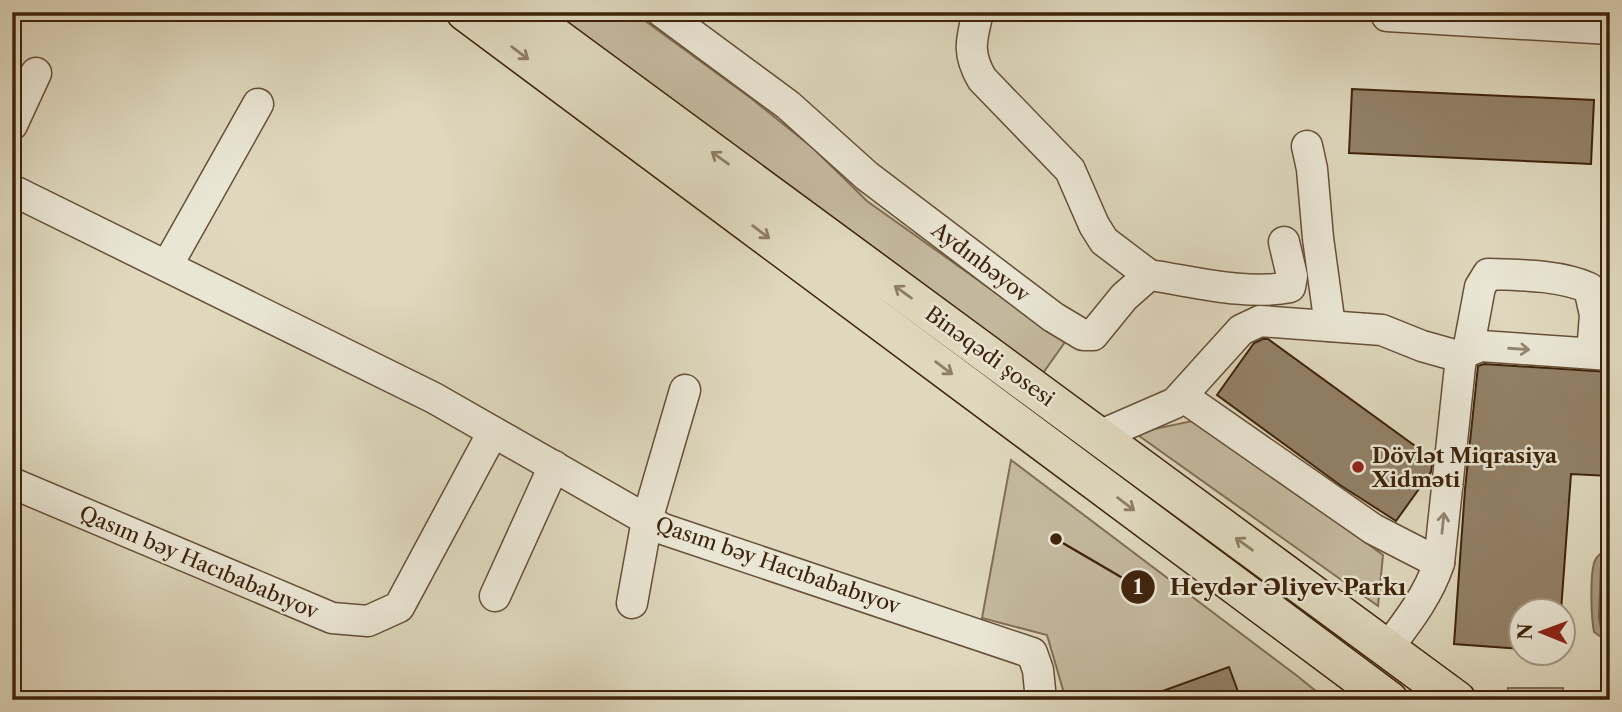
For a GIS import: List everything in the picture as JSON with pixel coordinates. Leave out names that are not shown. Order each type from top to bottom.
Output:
[{"type":"main road","name":"Binəqədi şosesi","points":[[465,12],[1389,700]]},
{"type":"main road","name":"Binəqədi şosesi","points":[[522,12],[1457,700]]},
{"type":"street","name":"Aydınbəyov","points":[[662,12],[788,104],[889,192],[1053,317],[1083,335],[1093,335],[1124,297],[1149,275]]},
{"type":"street","points":[[978,12],[971,42],[972,62],[982,79],[1070,170],[1094,225],[1104,241],[1125,260],[1149,275],[1253,290],[1275,290],[1290,287],[1292,276],[1284,242]]},
{"type":"street","points":[[1385,12],[1387,16],[1610,29]]},
{"type":"street","points":[[12,125],[36,73]]},
{"type":"street","points":[[167,266],[258,104]]},
{"type":"street","points":[[1307,146],[1330,326]]},
{"type":"street","name":"Qasım bəy Hacıbababıyov","points":[[12,190],[434,398],[663,529],[1032,653],[1038,670],[1041,700]]},
{"type":"street","points":[[1098,436],[1175,403],[1241,330],[1260,321],[1382,330],[1422,346],[1465,354],[1481,346],[1601,354],[1589,288],[1575,282],[1488,274],[1480,287],[1465,354],[1439,563],[1432,584],[1418,609],[1387,649]]},
{"type":"street","points":[[632,603],[647,520],[685,390]]},
{"type":"street","points":[[1182,396],[1373,529],[1439,563]]},
{"type":"street","name":"Qasım bəy Hacıbababıyov","points":[[12,482],[332,618],[368,621],[399,607],[493,432]]},
{"type":"street","points":[[495,596],[554,467]]},
{"type":"shaded area","points":[[553,12],[633,12],[752,99],[813,148],[867,201],[1065,342],[1043,373]]},
{"type":"shaded area","points":[[1197,420],[1383,555],[1378,606],[1135,433]]},
{"type":"shaded area","points":[[1011,460],[1327,700],[1066,700],[1047,635],[982,618]]},
{"type":"shaded area","points":[[1508,688],[1563,688],[1563,700],[1507,700]]},
{"type":"water","points":[[1610,548],[1610,640],[1594,632],[1591,598],[1595,560]]},
{"type":"building","points":[[1352,89],[1594,100],[1591,164],[1349,153]]},
{"type":"building","points":[[1268,339],[1433,459],[1431,472],[1396,521],[1340,485],[1217,395],[1254,343]]},
{"type":"building","points":[[1484,364],[1610,372],[1610,476],[1571,474],[1562,596],[1506,596],[1506,648],[1454,644],[1465,489],[1478,366]]},
{"type":"building","points":[[1229,667],[1241,700],[1146,700],[1146,697]]},
{"type":"place","name":"Dövlət Miqrasiya Xidməti","points":[[1358,467]]},
{"type":"place","name":"Heydər Əliyev Parkı","points":[[1056,539]]}]
